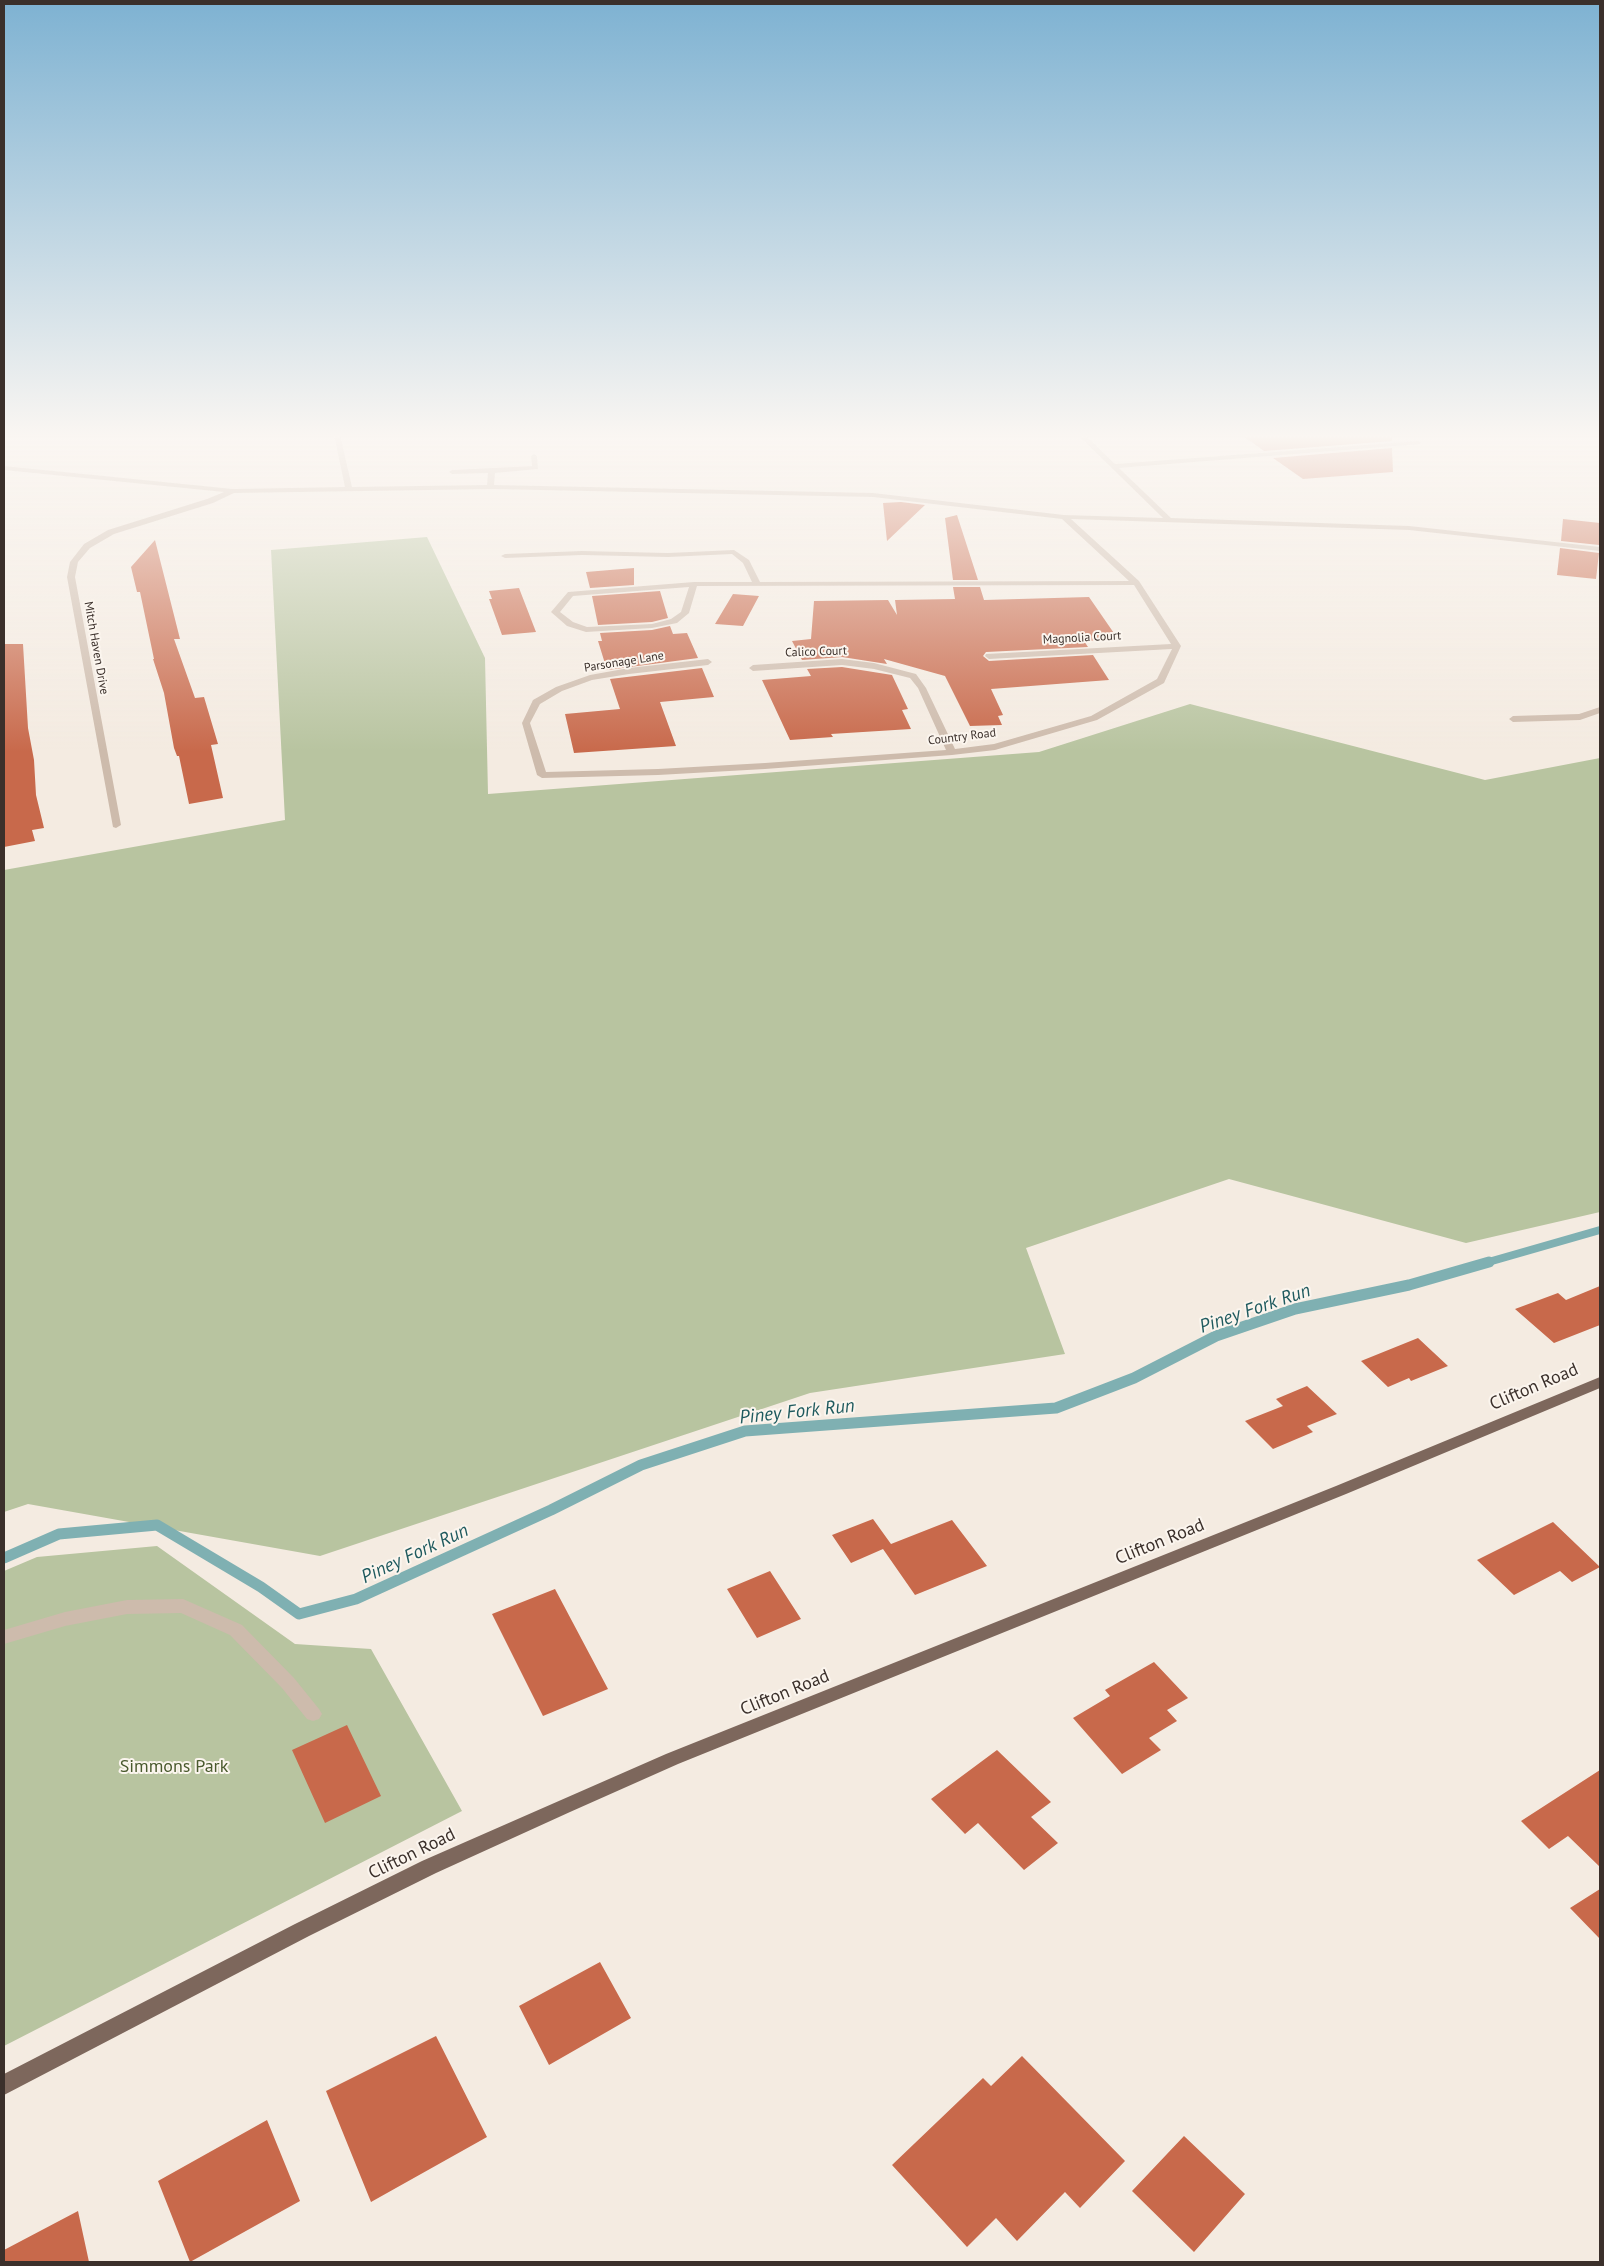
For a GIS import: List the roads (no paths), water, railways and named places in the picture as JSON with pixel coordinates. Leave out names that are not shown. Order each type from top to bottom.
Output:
[{"type":"main road","name":"Clifton Road","points":[[4,2085],[328,1917],[429,1867],[564,1806],[672,1759],[1341,1490],[1600,1382]]},
{"type":"street","name":"Mitch Haven Drive","points":[[96,541],[87,546],[74,562],[70,577],[116,825]]},
{"type":"street","points":[[1091,541],[1136,583],[1177,646]]},
{"type":"street","points":[[1520,541],[1600,550]]},
{"type":"street","points":[[505,556],[582,553],[668,555],[734,552],[746,562],[757,584]]},
{"type":"street","points":[[694,584],[685,612],[674,621],[586,630],[570,624],[555,612],[570,594],[694,584],[1136,583]]},
{"type":"street","name":"Magnolia Court","points":[[989,656],[1177,646]]},
{"type":"street","name":"Country Road","points":[[542,775],[755,767],[995,747],[1094,718],[1161,681],[1177,646]]},
{"type":"street","name":"Parsonage Lane","points":[[542,775],[526,723],[536,702],[559,689],[590,678],[629,671],[708,662]]},
{"type":"street","name":"Calico Court","points":[[753,668],[842,662],[874,666],[913,676],[922,688],[952,752]]},
{"type":"street","points":[[1513,719],[1580,717],[1600,710]]},
{"type":"street","points":[[4,1637],[66,1619],[128,1607],[183,1606],[236,1630],[288,1683],[314,1714]]},
{"type":"waterway","name":"Piney Fork Run","points":[[1485,1263],[1600,1230]]},
{"type":"waterway","name":"Piney Fork Run","points":[[4,1558],[59,1534],[157,1525],[261,1587],[299,1614],[356,1599],[551,1510],[641,1465],[745,1431],[1056,1408],[1134,1378],[1216,1336],[1295,1309],[1409,1285],[1489,1262]]},
{"type":"park label","name":"Simmons Park","points":[[174,1767]]}]
